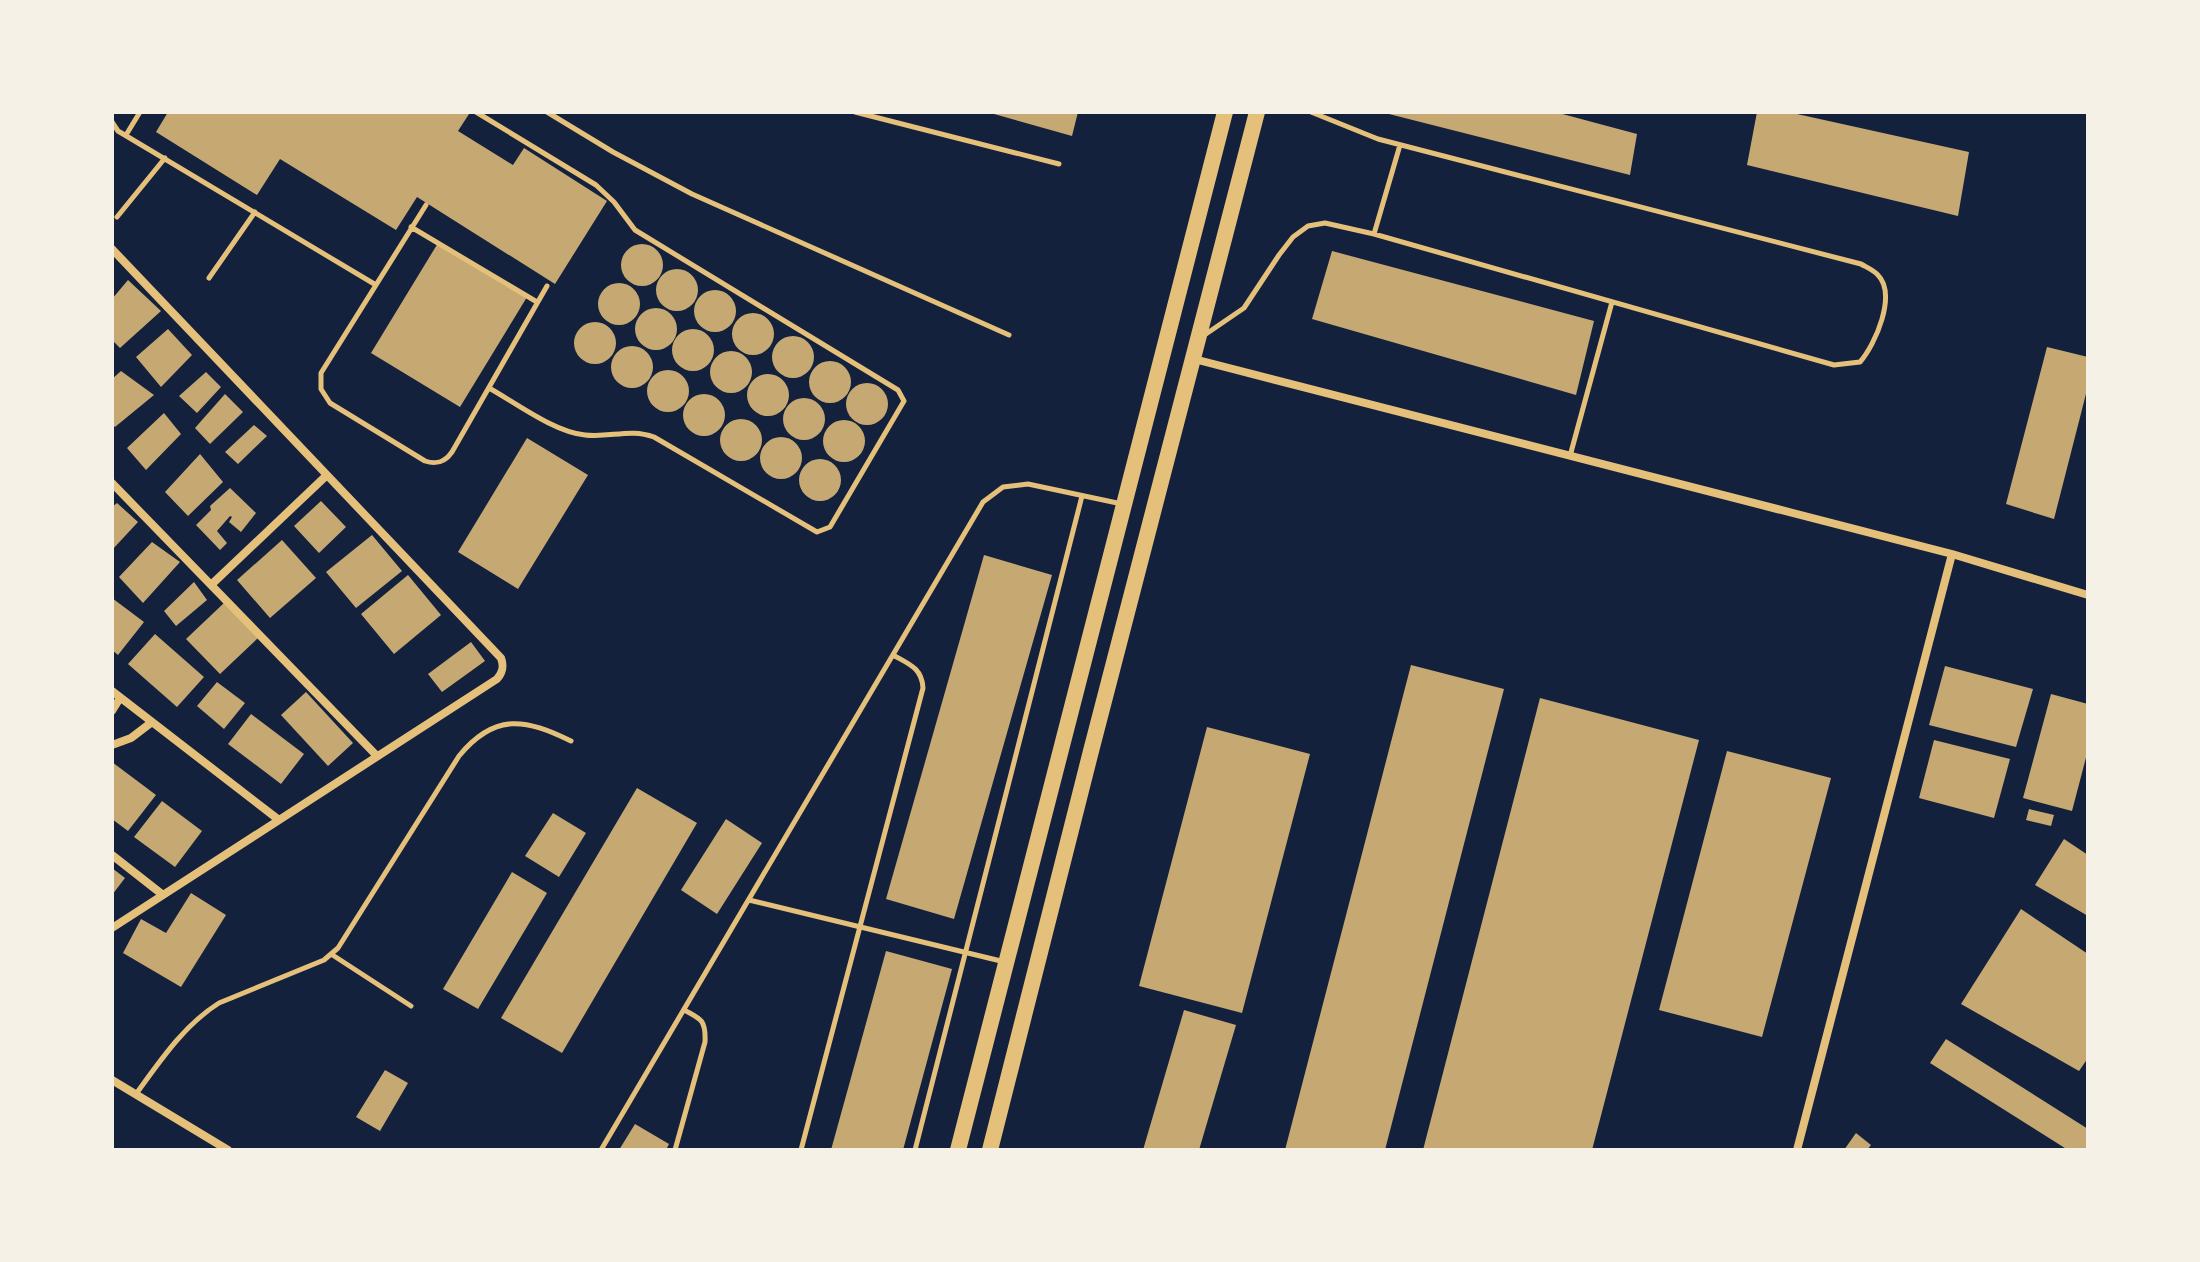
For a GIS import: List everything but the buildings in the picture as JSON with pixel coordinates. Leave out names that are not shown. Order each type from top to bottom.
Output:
[{"type":"main road","points":[[958,1150],[1225,112]]},
{"type":"main road","points":[[990,1150],[1257,112]]},
{"type":"street","points":[[112,249],[503,663],[497,679],[112,928]]},
{"type":"street","points":[[1194,359],[1952,554],[2088,595]]},
{"type":"street","points":[[211,585],[327,475]]},
{"type":"street","points":[[112,483],[377,756]]},
{"type":"street","points":[[1797,1150],[1952,554]]},
{"type":"street","points":[[112,691],[279,820]]},
{"type":"street","points":[[112,711],[120,698]]},
{"type":"street","points":[[112,745],[131,738],[152,722]]},
{"type":"street","points":[[112,855],[163,895]]},
{"type":"street","points":[[112,1080],[228,1150]]},
{"type":"lane","points":[[126,135],[140,112]]},
{"type":"lane","points":[[476,112],[596,185],[614,202],[635,230],[898,390],[904,401],[830,527],[817,532],[654,437],[632,432],[598,436],[573,433],[489,388]]},
{"type":"lane","points":[[547,112],[613,152],[716,205],[1009,335]]},
{"type":"lane","points":[[855,112],[1059,164]]},
{"type":"lane","points":[[1199,338],[1244,308],[1293,237],[1308,226],[1325,223],[1374,234],[1834,365],[1860,362],[1879,332],[1886,291],[1879,275],[1861,264],[1400,145],[1311,112]]},
{"type":"lane","points":[[112,122],[126,135],[376,285]]},
{"type":"lane","points":[[1374,234],[1400,145]]},
{"type":"lane","points":[[117,217],[165,158]]},
{"type":"lane","points":[[426,205],[321,373],[321,389],[330,403],[425,461],[437,463],[452,452],[547,286]]},
{"type":"lane","points":[[209,278],[255,212]]},
{"type":"lane","points":[[411,227],[537,302]]},
{"type":"lane","points":[[1570,456],[1612,302]]},
{"type":"lane","points":[[601,1150],[983,502],[1003,487],[1028,484],[1123,504]]},
{"type":"lane","points":[[915,1150],[1082,496]]},
{"type":"lane","points":[[801,1150],[923,688],[923,677],[917,668],[893,655]]},
{"type":"lane","points":[[136,1095],[160,1062],[206,1011],[331,954],[344,940],[468,745],[489,730],[514,723],[539,726],[571,741]]},
{"type":"lane","points":[[749,900],[1006,962]]},
{"type":"lane","points":[[331,954],[411,1006]]},
{"type":"lane","points":[[675,1150],[706,1029],[700,1018],[684,1010]]}]
